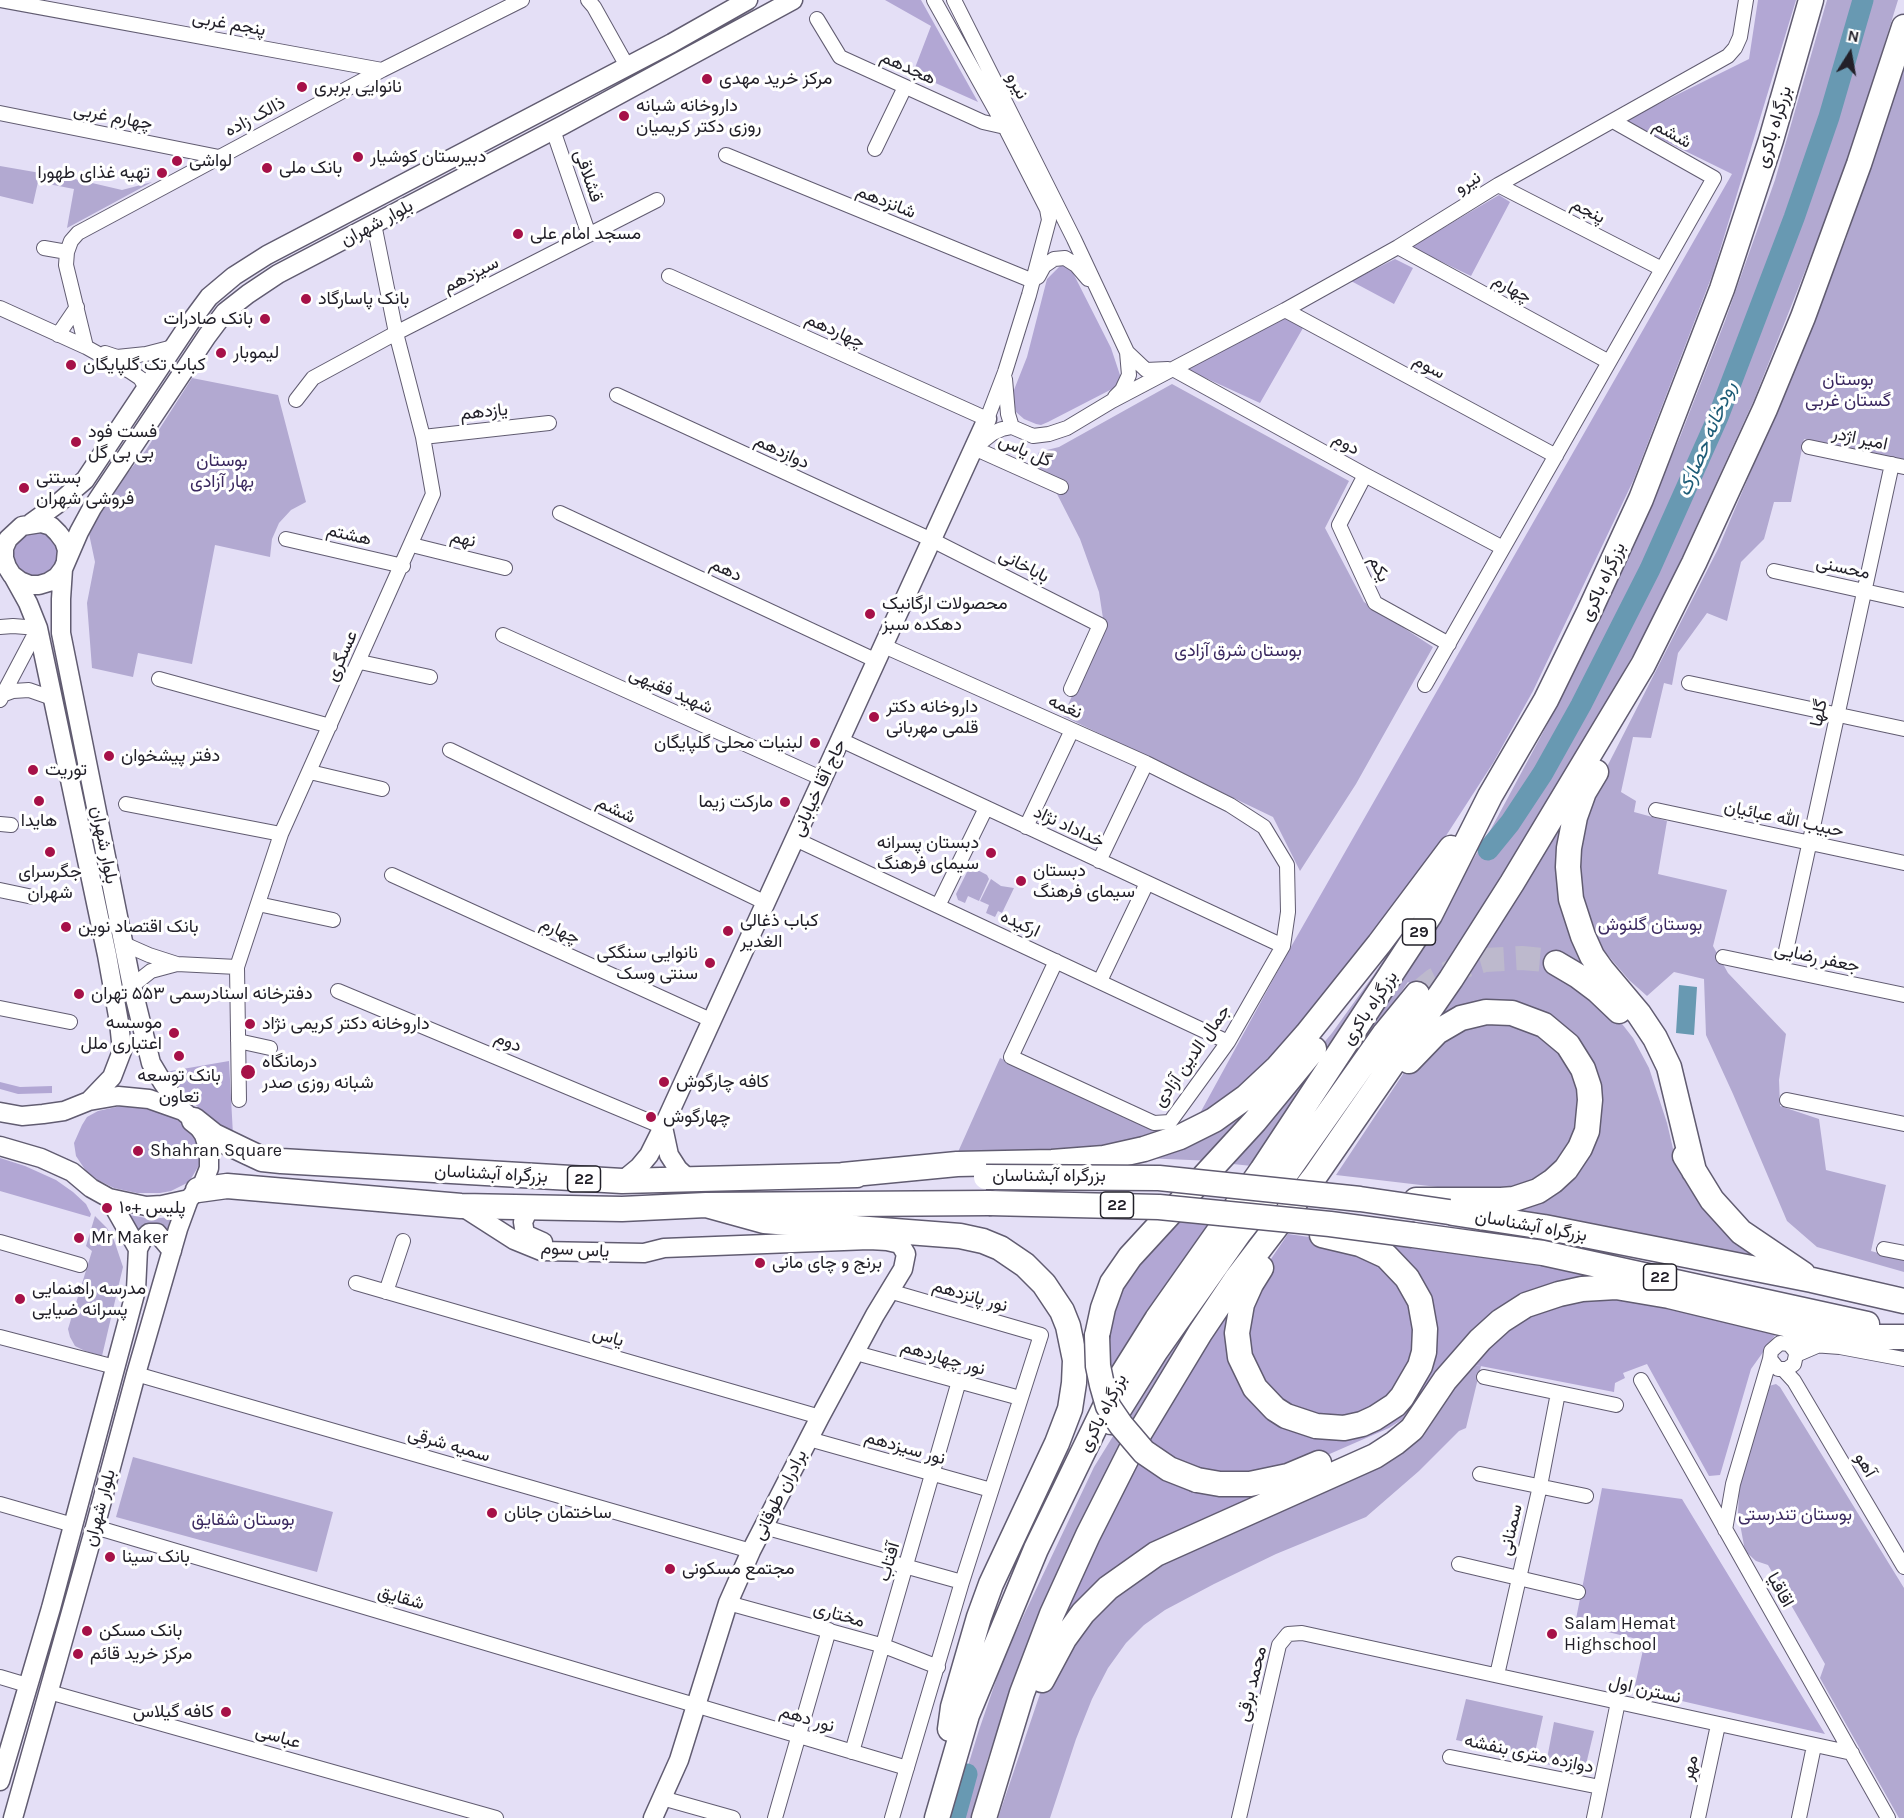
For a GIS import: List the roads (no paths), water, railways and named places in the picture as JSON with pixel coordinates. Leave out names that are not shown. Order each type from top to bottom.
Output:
[{"type":"highway","name":"بزرگراه باکری","points":[[937,1818],[967,1715],[1036,1549],[1115,1386],[1157,1319],[1262,1170],[1430,915],[1491,796],[1546,700],[1589,612],[1645,489],[1722,289],[1772,140],[1811,0]]},
{"type":"highway","points":[[984,1818],[1022,1693],[1052,1614],[1130,1452],[1200,1333],[1237,1278],[1312,1180],[1485,927],[1643,665],[1694,563],[1765,409],[1803,317],[1859,164],[1904,27]]},
{"type":"highway","points":[[1643,665],[1613,740],[1584,792],[1575,817],[1569,848],[1569,883],[1575,915],[1592,956],[1639,1014],[1655,1038],[1669,1067],[1694,1170]]},
{"type":"highway","points":[[843,1175],[957,1164],[1052,1162],[1104,1158],[1144,1149],[1197,1129],[1232,1109],[1278,1066],[1341,992],[1491,796]]},
{"type":"highway","points":[[1422,888],[1377,963],[1335,1023],[1255,1121],[1141,1245],[1121,1269],[1107,1296],[1097,1336],[1102,1385],[1108,1406],[1120,1425],[1144,1452],[1169,1469],[1197,1480],[1220,1484],[1250,1484],[1288,1476],[1389,1432],[1410,1419],[1480,1340],[1501,1321],[1526,1305],[1559,1294],[1601,1287],[1650,1292],[1814,1331],[1864,1337],[1904,1337]]},
{"type":"highway","points":[[1556,963],[1598,991],[1620,1012],[1637,1034],[1654,1069],[1682,1149],[1712,1200],[1741,1232],[1812,1280]]},
{"type":"highway","points":[[1062,1494],[1155,1352],[1239,1233],[1287,1172],[1385,1033],[1417,994]]},
{"type":"highway","points":[[1326,1159],[1388,1091],[1420,1048],[1437,1032],[1461,1018],[1486,1012],[1512,1013],[1523,1016],[1554,1031],[1574,1052],[1589,1087],[1591,1107],[1587,1131],[1581,1148],[1571,1163],[1560,1176],[1546,1186],[1527,1195],[1501,1200],[1360,1199]]},
{"type":"highway","name":"بزرگراه آبشناسان","points":[[189,1116],[214,1136],[262,1159],[622,1181],[691,1181],[843,1175],[1159,1178],[1360,1199],[1544,1227],[1904,1300]]},
{"type":"highway","points":[[260,1188],[250,1180],[248,1173],[252,1164],[262,1159]]},
{"type":"highway","points":[[1244,1216],[1322,1235],[1360,1244],[1386,1256],[1416,1291],[1423,1312],[1425,1329],[1424,1352],[1420,1366],[1402,1397],[1395,1405],[1375,1418],[1344,1428],[1329,1428],[1286,1416],[1275,1409],[1255,1388],[1240,1357],[1238,1323],[1246,1293],[1275,1249],[1312,1180]]},
{"type":"highway","name":"بزرگراه آبشناسان","points":[[194,1194],[227,1186],[460,1206],[622,1209],[706,1205],[989,1203],[1159,1207],[1330,1224],[1543,1253],[1904,1332]]},
{"type":"highway","points":[[706,1205],[764,1221],[960,1236],[983,1241],[1014,1256],[1035,1274],[1054,1298],[1068,1326],[1075,1360],[1070,1409],[1058,1443],[1008,1544],[979,1617],[953,1707],[937,1818]]},
{"type":"highway","points":[[994,1780],[1028,1714],[1054,1656],[1083,1613],[1108,1588],[1156,1554],[1376,1455],[1412,1429],[1445,1380]]},
{"type":"street","name":"پنجم غربی","points":[[0,0],[382,70]]},
{"type":"street","name":"ذالک زاده","points":[[67,252],[71,241],[78,233],[507,4],[522,0]]},
{"type":"street","points":[[588,0],[627,66]]},
{"type":"street","name":"بلوار شهران","points":[[27,524],[57,505],[85,480],[209,297],[234,276],[267,255],[748,0]]},
{"type":"street","name":"بلوار شهران","points":[[13,1818],[172,1251],[194,1194],[209,1169],[209,1151],[204,1135],[163,1083],[151,1063],[132,986],[61,633],[61,599],[65,565],[79,531],[207,336],[225,312],[248,294],[278,274],[554,130],[794,0]]},
{"type":"street","name":"نیرو","points":[[934,0],[1005,127],[1047,209],[1048,231],[1031,288]]},
{"type":"street","name":"نیرو","points":[[954,0],[1127,352],[1129,375],[1122,390],[1112,401]]},
{"type":"street","name":"نیرو","points":[[1012,427],[1033,436],[1067,428],[1112,401],[1285,310],[1398,247],[1498,185],[1728,56],[1740,37],[1746,0]]},
{"type":"street","name":"هجدهم","points":[[817,19],[840,57],[983,122],[1005,127]]},
{"type":"street","points":[[875,149],[905,87]]},
{"type":"street","name":"چهارم غربی","points":[[0,113],[219,157]]},
{"type":"street","name":"ششم","points":[[1613,121],[1714,178],[1662,270]]},
{"type":"street","name":"قشلاقی","points":[[554,130],[589,235]]},
{"type":"street","name":"شانزدهم","points":[[726,155],[1031,288]]},
{"type":"street","name":"پنجم","points":[[1498,185],[1662,270]]},
{"type":"street","name":"سیزدهم","points":[[396,333],[657,200]]},
{"type":"street","name":"عسگری","points":[[239,1100],[237,967],[281,834],[434,494],[423,437],[396,333],[374,224]]},
{"type":"street","name":"چهارم","points":[[1398,247],[1609,362]]},
{"type":"street","points":[[44,248],[67,252],[66,266],[86,347],[140,378],[146,388]]},
{"type":"street","points":[[1031,288],[1044,266],[1054,259],[1065,258],[1076,265],[1101,296]]},
{"type":"street","points":[[1425,685],[1662,270]]},
{"type":"street","name":"چهاردهم","points":[[669,276],[987,419]]},
{"type":"street","name":"حاج آقا خیابانی","points":[[622,1181],[649,1155],[713,1020],[987,419],[1005,372],[1031,288]]},
{"type":"street","points":[[58,335],[77,307]]},
{"type":"street","points":[[0,308],[86,347],[117,357],[146,354],[173,347]]},
{"type":"street","name":"سوم","points":[[1285,310],[1556,456]]},
{"type":"street","points":[[296,400],[313,378],[396,333]]},
{"type":"street","name":"نیرو","points":[[1127,352],[1146,370],[1173,369]]},
{"type":"street","name":"دوم","points":[[1173,369],[1503,548]]},
{"type":"street","name":"حاج آقا خیابانی","points":[[1005,372],[1008,414],[1012,427]]},
{"type":"street","name":"دوازدهم","points":[[617,395],[932,540]]},
{"type":"street","name":"یازدهم","points":[[423,437],[549,423]]},
{"type":"street","points":[[974,448],[993,433],[1012,427]]},
{"type":"street","name":"امیر اژدر","points":[[1809,447],[1898,466]]},
{"type":"street","name":"گل یاس","points":[[974,448],[1061,487]]},
{"type":"street","name":"گلها","points":[[1782,969],[1864,591],[1898,466]]},
{"type":"street","name":"یکم","points":[[1365,475],[1339,525],[1375,603],[1449,644]]},
{"type":"street","name":"دهم","points":[[560,513],[880,653]]},
{"type":"street","points":[[0,529],[27,524],[41,523],[51,526],[64,541],[67,550],[65,565],[57,577],[39,585],[30,585],[6,572],[4,548],[14,531],[27,524]]},
{"type":"street","name":"هشتم","points":[[286,539],[403,566]]},
{"type":"street","name":"باباخانی","points":[[932,540],[1100,625],[1071,689]]},
{"type":"street","name":"نهم","points":[[412,544],[505,568]]},
{"type":"street","name":"محسنی","points":[[1774,571],[1904,600]]},
{"type":"street","name":"بلوار شهران","points":[[6,572],[28,603],[38,628],[119,1022],[122,1051],[112,1077],[89,1101]]},
{"type":"street","points":[[1,697],[38,628],[6,626]]},
{"type":"street","name":"شهید فقیهی","points":[[503,635],[823,779]]},
{"type":"street","name":"نغمه","points":[[880,653],[1071,730],[1146,763],[1230,805]]},
{"type":"street","points":[[360,662],[430,677]]},
{"type":"street","points":[[159,679],[330,726]]},
{"type":"street","points":[[1689,683],[1904,729]]},
{"type":"street","points":[[1,697],[13,691],[29,690],[52,698]]},
{"type":"street","points":[[1026,827],[1071,730]]},
{"type":"street","name":"خداداد نژاد","points":[[841,740],[1283,946]]},
{"type":"street","name":"ششم","points":[[450,750],[766,903]]},
{"type":"street","points":[[1099,861],[1146,763]]},
{"type":"street","points":[[310,772],[382,789]]},
{"type":"street","points":[[126,804],[281,834]]},
{"type":"street","name":"جمال الدین آزادی","points":[[1056,961],[1011,1057],[1154,1123],[1170,1122],[1228,1042],[1283,946],[1288,912],[1287,865],[1264,827],[1230,805]]},
{"type":"street","points":[[938,906],[986,808]]},
{"type":"street","name":"حبیب الله عبائیان","points":[[1656,810],[1904,863]]},
{"type":"street","name":"ارکیده","points":[[795,839],[1228,1042]]},
{"type":"street","name":"چهارم","points":[[392,875],[713,1020]]},
{"type":"street","points":[[1100,981],[1147,883]]},
{"type":"street","points":[[0,890],[33,897]]},
{"type":"street","points":[[258,904],[333,920]]},
{"type":"street","points":[[124,944],[177,964],[237,967]]},
{"type":"street","name":"جعفر رضایی","points":[[1723,957],[1904,995]]},
{"type":"street","points":[[132,986],[151,970],[177,964]]},
{"type":"street","name":"دوم","points":[[339,991],[663,1127]]},
{"type":"street","points":[[0,1008],[70,1022]]},
{"type":"street","points":[[238,1041],[270,1047]]},
{"type":"street","points":[[0,1112],[22,1116],[43,1114],[64,1111],[89,1101],[118,1096],[135,1096],[166,1103],[189,1116]]},
{"type":"street","points":[[1787,1100],[1904,1124]]},
{"type":"street","points":[[663,1127],[669,1155],[678,1169],[691,1181]]},
{"type":"street","points":[[0,1146],[41,1158],[72,1172],[91,1188],[109,1198],[146,1206],[169,1204],[194,1194]]},
{"type":"street","points":[[109,1198],[138,1249]]},
{"type":"street","name":"یاس سوم","points":[[460,1206],[514,1240],[541,1251],[644,1252],[664,1248],[869,1240]]},
{"type":"street","name":"یاس سوم","points":[[535,1207],[527,1213],[523,1222],[525,1234],[540,1242],[646,1244],[664,1248]]},
{"type":"street","points":[[138,1249],[149,1233],[157,1233],[172,1251]]},
{"type":"street","name":"برادران طوقانی","points":[[869,1240],[887,1240],[900,1244],[906,1254],[903,1269],[874,1315]]},
{"type":"street","name":"برادران طوقانی","points":[[653,1818],[679,1760],[728,1603],[751,1551],[820,1417],[856,1353],[893,1266],[893,1254],[869,1240]]},
{"type":"street","points":[[387,1292],[403,1241]]},
{"type":"street","points":[[0,1242],[80,1266]]},
{"type":"street","name":"بلوار شهران","points":[[0,1781],[73,1525],[136,1290],[138,1249]]},
{"type":"street","points":[[1884,1249],[1904,1253]]},
{"type":"street","name":"یاس","points":[[356,1283],[820,1417]]},
{"type":"street","name":"نور پانزدهم","points":[[889,1291],[1041,1335],[1020,1398]]},
{"type":"street","points":[[0,1336],[115,1367]]},
{"type":"street","points":[[1784,1363],[1773,1347],[1785,1343],[1819,1345],[1904,1359]]},
{"type":"street","name":"آهو","points":[[1785,1343],[1793,1347],[1784,1363],[1904,1567]]},
{"type":"street","points":[[1725,1530],[1733,1484],[1764,1379],[1784,1363],[1819,1345]]},
{"type":"street","name":"نور چهاردهم","points":[[856,1353],[1020,1398]]},
{"type":"street","name":"سمیه شرقی","points":[[136,1374],[751,1551]]},
{"type":"street","points":[[1484,1377],[1616,1405]]},
{"type":"street","name":"اقاقیا","points":[[1641,1380],[1888,1818]]},
{"type":"street","name":"آفتاب","points":[[852,1752],[959,1382]]},
{"type":"street","name":"سمنانی","points":[[1497,1675],[1540,1486],[1558,1392]]},
{"type":"street","points":[[892,1818],[962,1582],[1020,1398]]},
{"type":"street","name":"نور سیزدهم","points":[[809,1439],[991,1490]]},
{"type":"street","points":[[1480,1474],[1586,1496]]},
{"type":"street","points":[[0,1504],[73,1525]]},
{"type":"street","name":"شقایق","points":[[95,1527],[697,1704]]},
{"type":"street","points":[[764,1527],[962,1582]]},
{"type":"street","points":[[1460,1564],[1578,1592]]},
{"type":"street","name":"مختاری","points":[[728,1603],[884,1646],[938,1667]]},
{"type":"street","points":[[775,1818],[828,1630]]},
{"type":"street","name":"محمد برقی","points":[[1242,1816],[1279,1645],[1288,1634],[1302,1633],[1432,1661]]},
{"type":"street","name":"نسترن اول","points":[[1432,1661],[1851,1754]]},
{"type":"street","points":[[0,1677],[27,1685]]},
{"type":"street","name":"عباسی","points":[[49,1692],[496,1818]]},
{"type":"street","points":[[1594,1818],[1618,1702]]},
{"type":"street","name":"نور دهم","points":[[697,1704],[907,1768]]},
{"type":"street","name":"مهر","points":[[1698,1818],[1718,1725]]},
{"type":"street","points":[[1799,1818],[1814,1746]]},
{"type":"street","name":"دوازده متری بنفشه","points":[[1450,1757],[1600,1787]]},
{"type":"street","points":[[662,1798],[734,1818]]},
{"type":"water","points":[[1679,985],[1697,987],[1694,1035],[1676,1033]]},
{"type":"waterway","name":"رودخانه حصارک","points":[[1488,850],[1510,823],[1543,773],[1581,705],[1650,569],[1718,417],[1794,218],[1829,117],[1863,0]]},
{"type":"waterway","name":"رودخانه حصارک","points":[[955,1818],[967,1774]]},
{"type":"tunnel","points":[[1417,994],[1434,980],[1461,967],[1485,960],[1522,958],[1556,963]]},
{"type":"place","name":"مرکز خرید مهدی","points":[[707,79]]},
{"type":"place","name":"نانوایی بربری","points":[[302,87]]},
{"type":"place","name":"داروخانه شبانه روزی دکتر کریمیان","points":[[624,116]]},
{"type":"place","name":"دبیرستان کوشیار","points":[[358,157]]},
{"type":"place","name":"لواشی","points":[[177,161]]},
{"type":"place","name":"بانک ملی","points":[[267,168]]},
{"type":"place","name":"تهیه غذای طهورا","points":[[162,173]]},
{"type":"place","name":"مسجد امام علی","points":[[518,234]]},
{"type":"place","name":"بانک پاسارگاد","points":[[306,299]]},
{"type":"place","name":"بانک صادرات","points":[[265,319]]},
{"type":"place","name":"لیموبار","points":[[221,353]]},
{"type":"place","name":"کباب تک گلپایگان","points":[[71,365]]},
{"type":"place","name":"فست فود بی بی گل","points":[[76,442]]},
{"type":"place","name":"بستنی فروشی شهران","points":[[24,488]]},
{"type":"place","name":"محصولات ارگانیک دهکده سبز","points":[[870,614]]},
{"type":"place","name":"داروخانه دکتر قلمی مهربانی","points":[[874,717]]},
{"type":"place","name":"لبنیات محلی گلپایگان","points":[[815,743]]},
{"type":"place","name":"دفتر پیشخوان","points":[[109,756]]},
{"type":"place","name":"توریت","points":[[33,770]]},
{"type":"place","name":"هایدا","points":[[39,801]]},
{"type":"place","name":"مارکت زیما","points":[[785,802]]},
{"type":"place","name":"جگرسرای شهران","points":[[50,852]]},
{"type":"place","name":"دبستان پسرانه سیمای فرهنگ","points":[[991,853]]},
{"type":"place","name":"دبستان سیمای فرهنگ","points":[[1021,881]]},
{"type":"place","name":"بانک اقتصاد نوین","points":[[66,927]]},
{"type":"place","name":"کباب ذغالی الغدیر","points":[[728,931]]},
{"type":"place","name":"نانوایی سنگکی سنتی وسک","points":[[710,963]]},
{"type":"place","name":"دفترخانه اسنادرسمی ۵۵۳ تهران","points":[[79,994]]},
{"type":"place","name":"داروخانه دکتر کریمی نژاد","points":[[250,1024]]},
{"type":"place","name":"موسسه اعتباری ملل","points":[[174,1033]]},
{"type":"place","name":"بانک توسعه تعاون","points":[[179,1056]]},
{"type":"place","name":"درمانگاه شبانه روزی صدر","points":[[248,1072]]},
{"type":"place","name":"کافه چارگوش","points":[[664,1082]]},
{"type":"place","name":"چهارگوش","points":[[651,1117]]},
{"type":"place","name":"Shahran Square","points":[[138,1151]]},
{"type":"place","name":"پلیس +۱۰","points":[[107,1208]]},
{"type":"place","name":"Mr Maker","points":[[79,1238]]},
{"type":"place","name":"برنج و چای مانی","points":[[760,1263]]},
{"type":"place","name":"مدرسه راهنمایی پسرانه ضیایی","points":[[20,1299]]},
{"type":"place","name":"ساختمان جانان","points":[[492,1513]]},
{"type":"place","name":"بانک سینا","points":[[110,1557]]},
{"type":"place","name":"مجتمع مسکونی","points":[[670,1569]]},
{"type":"place","name":"بانک مسکن","points":[[87,1631]]},
{"type":"place","name":"Salam Hemat Highschool","points":[[1552,1634]]},
{"type":"place","name":"مرکز خرید قائم","points":[[78,1654]]},
{"type":"place","name":"کافه گیلاس","points":[[226,1712]]},
{"type":"park label","name":"بوستان گستان غربی","points":[[1848,390]]},
{"type":"park label","name":"بوستان بهار آزادی","points":[[222,471]]},
{"type":"park label","name":"بوستان شرق آزادی","points":[[1238,651]]},
{"type":"park label","name":"بوستان گلنوش","points":[[1650,925]]},
{"type":"park label","name":"بوستان تندرستی","points":[[1795,1515]]},
{"type":"park label","name":"بوستان شقایق","points":[[243,1520]]}]
